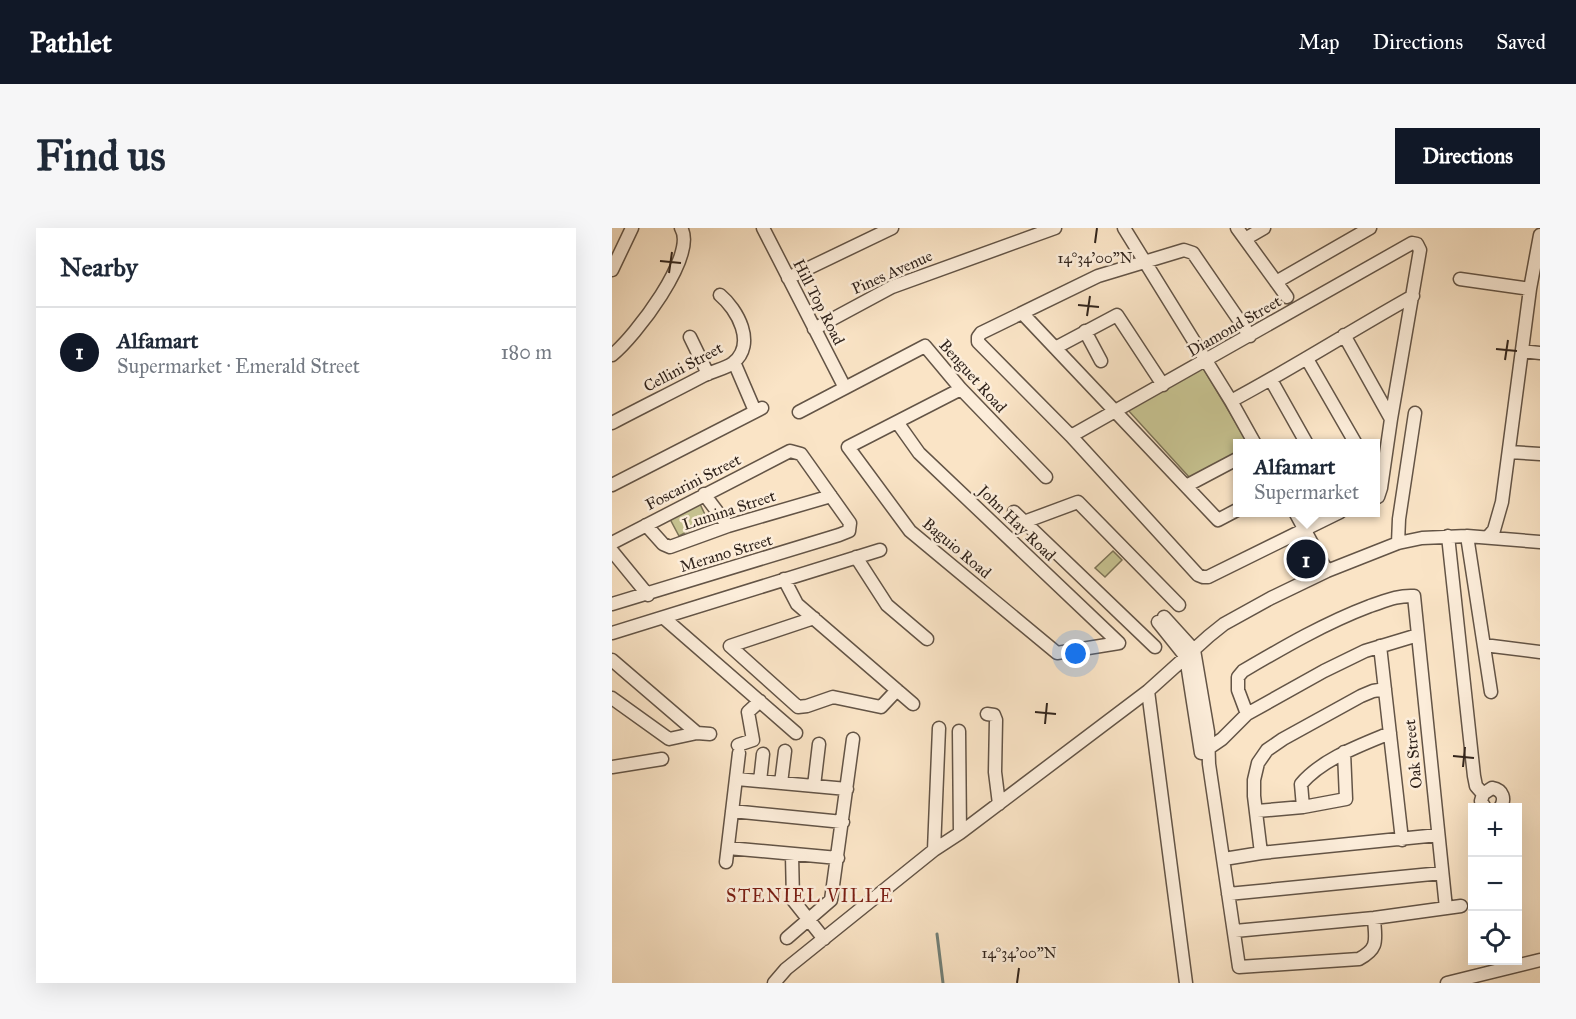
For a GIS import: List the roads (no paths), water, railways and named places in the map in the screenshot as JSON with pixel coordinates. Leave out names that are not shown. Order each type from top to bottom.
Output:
[{"type":"street","points":[[612,270],[632,228]]},
{"type":"street","points":[[612,355],[646,319],[666,288],[680,260],[684,232],[681,228]]},
{"type":"street","points":[[788,278],[892,228]]},
{"type":"street","points":[[1124,228],[1232,401],[1252,439]]},
{"type":"street","points":[[1237,228],[1287,297]]},
{"type":"street","points":[[1245,239],[1264,228]]},
{"type":"street","points":[[1276,282],[1370,228]]},
{"type":"street","name":"Hill Top Road","points":[[765,229],[845,388]]},
{"type":"street","name":"Pines Avenue","points":[[814,329],[892,287],[1049,229]]},
{"type":"street","points":[[1488,537],[1494,530],[1502,502],[1530,289],[1539,251],[1540,235]]},
{"type":"street","name":"Diamond Street","points":[[1071,436],[1412,243],[1417,244],[1420,250],[1413,296]]},
{"type":"street","points":[[1250,336],[1193,253],[1184,250],[1098,276],[981,333],[978,342],[1071,436],[1203,578],[1332,517]]},
{"type":"street","points":[[1460,279],[1530,289]]},
{"type":"street","name":"Cellini Street","points":[[612,423],[734,362],[745,340],[731,304],[720,295]]},
{"type":"street","points":[[1232,401],[1413,296]]},
{"type":"street","points":[[1380,472],[1413,296]]},
{"type":"street","points":[[1023,314],[1218,520],[1233,512]]},
{"type":"street","points":[[1055,348],[1117,315],[1163,385]]},
{"type":"street","points":[[1085,331],[1101,361]]},
{"type":"street","points":[[1344,335],[1391,418]]},
{"type":"street","points":[[690,337],[708,374]]},
{"type":"street","name":"Benguet Road","points":[[799,412],[925,346],[961,389],[1046,477]]},
{"type":"street","points":[[1522,351],[1540,353]]},
{"type":"street","points":[[1307,359],[1353,439]]},
{"type":"street","points":[[612,485],[759,410],[734,362]]},
{"type":"street","points":[[1271,380],[1304,439]]},
{"type":"street","name":"Baguio Road","points":[[961,389],[848,447],[910,531],[1057,653],[1119,643]]},
{"type":"street","points":[[1398,543],[1399,519],[1415,414]]},
{"type":"street","name":"John Hay Road","points":[[897,422],[919,453],[1119,643]]},
{"type":"street","name":"Foscarini Street","points":[[612,543],[790,451],[801,454],[831,496]]},
{"type":"street","points":[[1509,452],[1540,454]]},
{"type":"street","points":[[1186,486],[1233,461]]},
{"type":"street","points":[[704,494],[728,526]]},
{"type":"street","name":"Lumina Street","points":[[646,525],[663,544],[670,547],[728,526],[831,496]]},
{"type":"street","name":"Merano Street","points":[[612,604],[849,531],[848,519],[831,496]]},
{"type":"street","points":[[1023,522],[1078,502],[1182,602],[1144,636]]},
{"type":"street","points":[[1014,512],[1155,647]]},
{"type":"street","points":[[1297,517],[1327,571]]},
{"type":"street","points":[[1448,536],[1474,776],[1476,786],[1483,794]]},
{"type":"street","points":[[774,983],[786,969],[934,850],[960,833],[1148,691],[1224,624],[1327,571],[1398,543],[1448,536],[1540,542]]},
{"type":"street","points":[[1467,536],[1491,692]]},
{"type":"street","points":[[612,633],[880,550]]},
{"type":"street","points":[[612,551],[648,594]]},
{"type":"street","points":[[856,557],[887,606],[927,639]]},
{"type":"street","points":[[784,579],[797,604],[913,704]]},
{"type":"street","name":"Oak Street","points":[[1246,714],[1238,690],[1238,677],[1243,671],[1316,629],[1350,614],[1400,595],[1414,596],[1446,908]]},
{"type":"street","points":[[664,618],[796,733]]},
{"type":"street","points":[[814,618],[730,646],[798,707],[833,697],[881,707],[897,690]]},
{"type":"street","points":[[1161,619],[1190,653],[1208,732],[1205,751],[1224,859],[1239,967],[1359,959],[1375,947],[1374,918]]},
{"type":"street","points":[[1205,751],[1222,739],[1246,714],[1324,671],[1365,651],[1418,635]]},
{"type":"street","points":[[1484,645],[1540,652]]},
{"type":"street","points":[[1380,646],[1402,840]]},
{"type":"street","points":[[612,660],[697,733]]},
{"type":"street","points":[[1260,853],[1254,780],[1258,763],[1267,750],[1361,696],[1385,689]]},
{"type":"street","points":[[1148,691],[1186,983]]},
{"type":"street","points":[[612,698],[669,739],[697,733],[710,734]]},
{"type":"street","points":[[726,862],[739,749],[753,740],[748,712],[760,700]]},
{"type":"street","points":[[987,714],[994,715],[996,720],[995,772],[999,804]]},
{"type":"street","points":[[934,850],[939,728]]},
{"type":"street","points":[[959,731],[960,833]]},
{"type":"street","points":[[1303,807],[1301,784],[1307,777],[1344,752],[1390,733]]},
{"type":"street","points":[[788,938],[831,900],[854,739]]},
{"type":"street","points":[[814,786],[819,744]]},
{"type":"street","points":[[781,783],[785,751]]},
{"type":"street","points":[[1257,811],[1303,807],[1346,799],[1344,752]]},
{"type":"street","points":[[760,781],[764,754]]},
{"type":"street","points":[[612,767],[662,759]]},
{"type":"street","points":[[736,779],[847,789]]},
{"type":"street","points":[[1482,803],[1483,794],[1492,788],[1499,790],[1504,800],[1502,803]]},
{"type":"street","points":[[732,811],[843,822]]},
{"type":"street","points":[[1224,859],[1260,853],[1438,835]]},
{"type":"street","points":[[728,848],[838,858]]},
{"type":"street","points":[[792,855],[793,900],[824,939]]},
{"type":"street","points":[[1228,894],[1442,873]]},
{"type":"street","points":[[1235,931],[1374,918],[1461,906]]},
{"type":"street","points":[[1447,983],[1540,960]]},
{"type":"waterway","points":[[937,934],[943,983]]},
{"type":"place","name":"Alfamart","points":[[1306,559]]},
{"type":"district","name":"STENIEL VILLE","points":[[810,896]]}]
